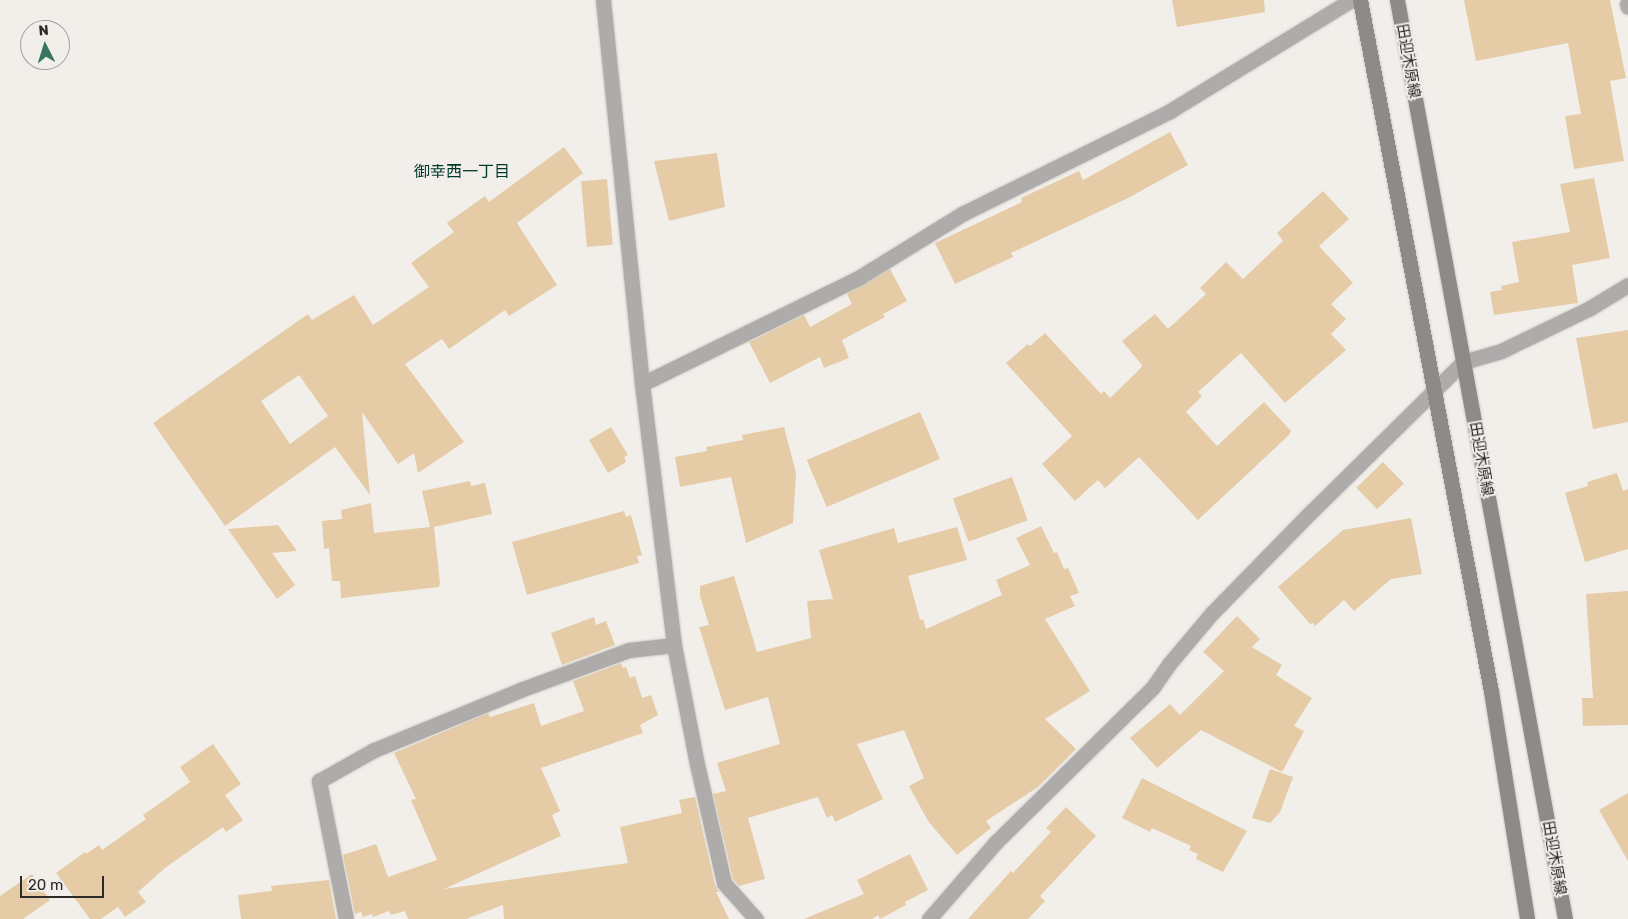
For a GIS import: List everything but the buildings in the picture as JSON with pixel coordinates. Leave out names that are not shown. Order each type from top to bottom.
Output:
[{"type":"main road","points":[[1360,0],[1491,691],[1527,919]]},
{"type":"main road","name":"田迎木原線","points":[[1397,0],[1565,919]]},
{"type":"street","points":[[603,0],[642,384],[674,645],[697,764],[724,883],[756,919]]},
{"type":"street","points":[[642,384],[860,277],[962,214],[1170,111],[1350,0]]},
{"type":"street","points":[[929,919],[996,842],[1153,687],[1212,613],[1463,362],[1501,350],[1590,308],[1628,285]]},
{"type":"street","points":[[346,919],[319,781],[374,750],[520,690],[630,650],[674,645]]},
{"type":"district","name":"御幸西一丁目","points":[[462,172]]}]
